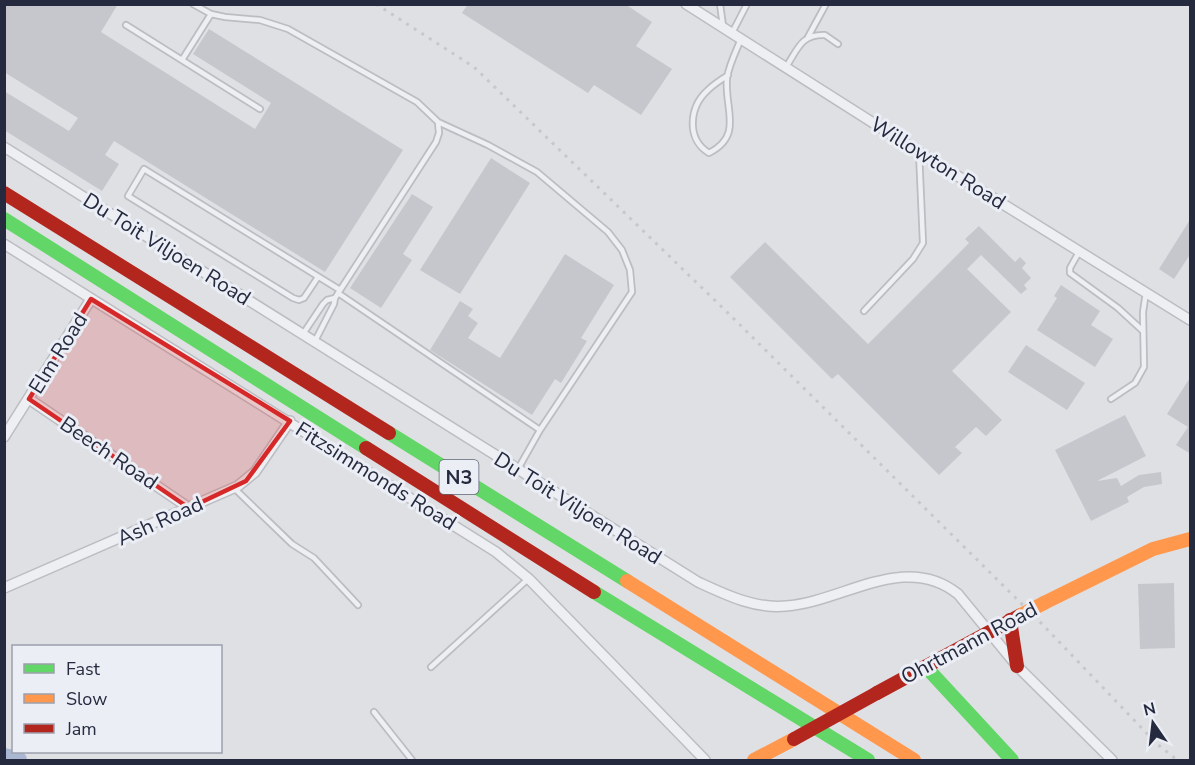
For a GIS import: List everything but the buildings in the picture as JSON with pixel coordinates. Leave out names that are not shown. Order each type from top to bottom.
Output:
[{"type":"main road","name":"N3","points":[[4,193],[914,760]]},
{"type":"main road","name":"N3","points":[[4,219],[513,542],[868,760]]},
{"type":"main road","name":"Ohrtmann Road","points":[[754,760],[1044,603],[1153,549],[1191,539]]},
{"type":"main road","points":[[1015,618],[1017,666]]},
{"type":"main road","points":[[926,667],[1012,760]]},
{"type":"street","name":"Willowton Road","points":[[686,4],[919,152],[1191,320]]},
{"type":"street","name":"Du Toit Viljoen Road","points":[[4,147],[518,471],[698,582],[730,597],[762,606],[784,607],[813,603],[882,580],[907,576],[929,579],[946,585],[958,594],[1017,666],[1112,760]]},
{"type":"street","name":"Fitzsimmonds Road","points":[[4,244],[496,552],[528,579],[705,760]]},
{"type":"street","name":"Elm Road","points":[[4,437],[91,299]]},
{"type":"street","name":"Beech Road","points":[[29,399],[189,508]]},
{"type":"street","name":"Ash Road","points":[[4,588],[234,488],[255,472],[290,421]]},
{"type":"lane","points":[[193,4],[211,14],[260,20],[288,30],[417,102],[438,122],[488,145],[537,172],[608,232],[622,250],[630,270],[632,291],[540,430],[518,471]]},
{"type":"lane","points":[[720,4],[723,27]]},
{"type":"lane","points":[[732,33],[747,4]]},
{"type":"lane","points":[[786,67],[808,37],[826,4]]},
{"type":"lane","points":[[182,60],[211,14]]},
{"type":"lane","points":[[126,25],[260,109]]},
{"type":"lane","points":[[808,37],[825,35],[838,44]]},
{"type":"lane","points":[[728,75],[707,91],[694,112],[693,130],[696,141],[709,153],[721,146],[728,137],[730,125],[726,87],[741,39]]},
{"type":"lane","points":[[315,341],[338,294],[436,142],[439,133],[438,122]]},
{"type":"lane","points":[[864,311],[913,259],[923,243],[919,152]]},
{"type":"lane","points":[[318,277],[304,298],[299,300],[293,298],[128,196],[144,169],[318,277],[338,294],[540,430]]},
{"type":"lane","points":[[1079,251],[1070,268],[1070,273],[1113,304],[1143,331]]},
{"type":"lane","points":[[1111,399],[1135,383],[1140,375],[1145,356],[1143,331],[1146,292]]},
{"type":"lane","points":[[303,334],[323,304],[338,294]]},
{"type":"lane","points":[[234,488],[291,544],[314,558],[358,605]]},
{"type":"lane","points":[[430,668],[528,579]]},
{"type":"lane","points":[[374,712],[412,760]]},
{"type":"highlighted area","points":[[91,299],[290,421],[246,481],[189,508],[29,399]]},
{"type":"waterway","points":[[4,757],[18,760]]},
{"type":"railway","points":[[376,4],[474,67],[729,314],[1044,626],[1156,743],[1177,760]]},
{"type":"traffic: fast","points":[[4,219],[366,448]]},
{"type":"traffic: fast","points":[[389,433],[627,581]]},
{"type":"traffic: fast","points":[[594,592],[868,760]]},
{"type":"traffic: fast","points":[[926,667],[1012,760]]},
{"type":"traffic: slow","points":[[1044,603],[1153,549],[1190,539]]},
{"type":"traffic: slow","points":[[627,581],[914,760]]},
{"type":"traffic: slow","points":[[1021,615],[1044,603]]},
{"type":"traffic: slow","points":[[754,760],[794,739]]},
{"type":"traffic: jam","points":[[4,193],[389,433]]},
{"type":"traffic: jam","points":[[366,448],[594,592]]},
{"type":"traffic: jam","points":[[877,693],[1021,615]]},
{"type":"traffic: jam","points":[[1010,620],[1017,666]]},
{"type":"traffic: jam","points":[[794,739],[877,693]]}]
